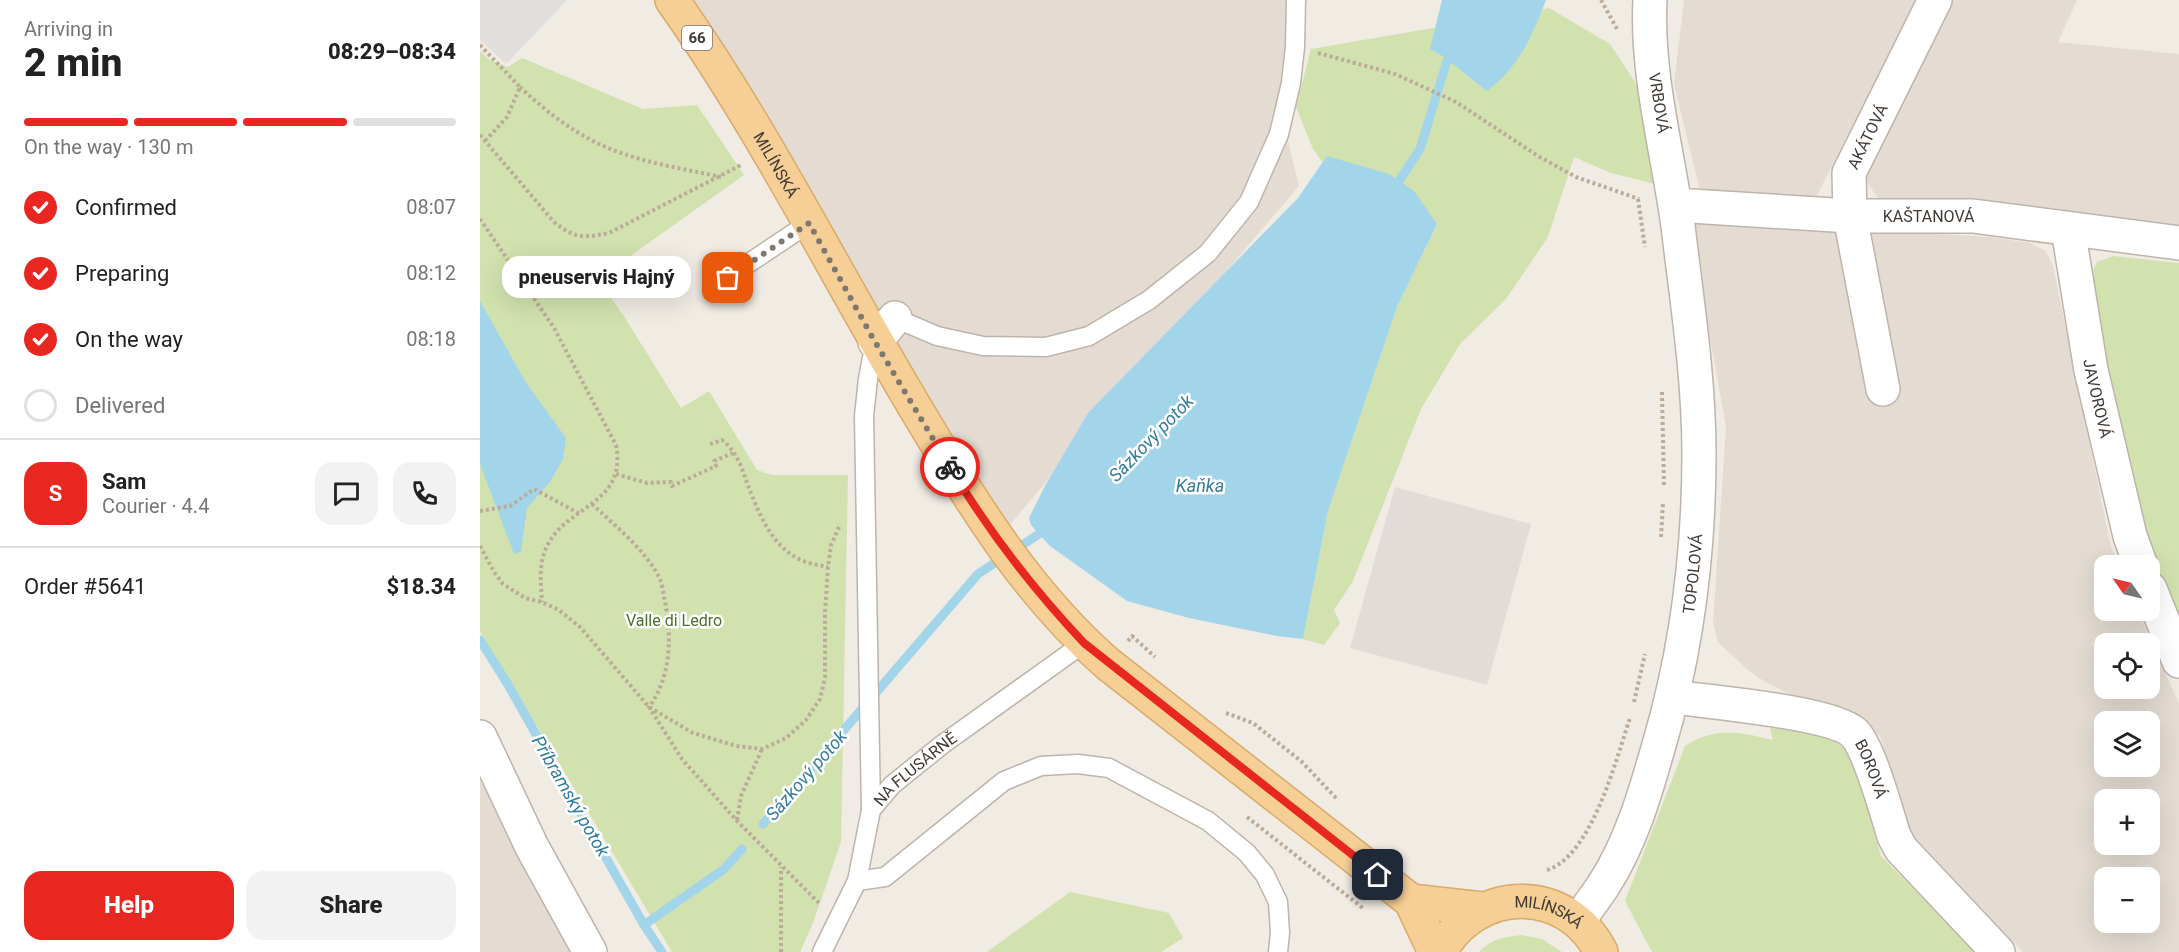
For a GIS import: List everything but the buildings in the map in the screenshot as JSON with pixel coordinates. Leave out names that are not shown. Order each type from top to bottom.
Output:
[{"type":"main road","name":"MILÍNSKÁ","points":[[672,0],[722,75],[809,223],[885,330],[972,503],[1044,601],[1084,643],[1411,901],[1435,952]]},
{"type":"main road","name":"MILÍNSKÁ","points":[[1411,901],[1482,909]]},
{"type":"main road","name":"MILÍNSKÁ","points":[[1440,952],[1448,937],[1463,921],[1482,909],[1507,902],[1532,902],[1557,908],[1578,921],[1595,940],[1601,952]]},
{"type":"street","name":"VRBOVÁ","points":[[1650,0],[1649,24],[1654,74],[1675,205]]},
{"type":"street","name":"AKÁTOVÁ","points":[[1883,390],[1850,216],[1849,173],[1935,0]]},
{"type":"street","name":"KAŠTANOVÁ","points":[[1675,205],[1850,216],[1972,216],[2179,243]]},
{"type":"street","name":"TOPOLOVÁ","points":[[1578,921],[1604,885],[1626,843],[1642,802],[1674,697],[1693,587],[1698,519],[1699,452],[1692,337],[1675,205]]},
{"type":"street","name":"JAVOROVÁ","points":[[2068,229],[2091,370],[2130,536],[2137,555]]},
{"type":"street","points":[[2160,614],[2179,661]]},
{"type":"street","name":"BOROVÁ","points":[[1674,697],[1816,717],[1839,724],[1855,734],[1865,750],[1894,836],[1901,849],[1998,952]]},
{"type":"street","points":[[480,737],[532,847],[590,952]]},
{"type":"lane","points":[[871,810],[864,416],[868,379],[885,330],[937,336],[983,346],[1046,347],[1089,336],[1149,300],[1208,254],[1249,202],[1279,134],[1291,83],[1295,47],[1296,0]]},
{"type":"lane","points":[[728,278],[809,223]]},
{"type":"lane","name":"NA FLUSÁRNĚ","points":[[822,952],[857,881],[871,810],[892,785],[943,744],[1084,643]]},
{"type":"lane","points":[[857,881],[885,877],[1004,781],[1041,766],[1078,764],[1109,768],[1208,822],[1247,853],[1265,875],[1278,902],[1280,933],[1278,952]]},
{"type":"path","points":[[480,45],[520,87],[563,122],[599,144],[642,160],[722,177]]},
{"type":"path","points":[[1295,47],[1395,74],[1456,102],[1538,156],[1576,177],[1638,199],[1675,205]]},
{"type":"path","points":[[486,140],[507,117],[520,87]]},
{"type":"path","points":[[480,135],[554,222],[568,234],[585,238],[609,233],[722,177],[768,150]]},
{"type":"path","points":[[1638,199],[1647,257]]},
{"type":"path","points":[[480,219],[554,328],[616,445],[618,459],[616,474],[607,490],[580,514],[558,529],[546,548],[540,569],[542,602]]},
{"type":"path","points":[[1661,385],[1664,489]]},
{"type":"path","points":[[710,444],[722,440],[733,453],[742,467],[766,527],[783,548],[801,560],[828,567]]},
{"type":"path","points":[[616,474],[647,483],[671,482],[672,486],[716,466],[714,461],[733,453]]},
{"type":"path","points":[[480,511],[510,506],[534,489],[580,514]]},
{"type":"path","points":[[649,707],[693,733],[736,746],[762,749],[786,738],[806,720],[820,699],[825,678],[825,613],[831,545],[850,504],[866,493]]},
{"type":"path","points":[[1660,544],[1663,500]]},
{"type":"path","points":[[592,504],[641,551],[660,580],[668,616],[668,651],[665,677],[657,696],[649,707]]},
{"type":"path","points":[[480,546],[503,584],[525,598],[542,602],[559,610],[580,627],[649,707],[682,759],[737,821],[838,922]]},
{"type":"path","points":[[1544,871],[1554,868],[1577,846],[1594,820],[1632,713],[1647,645]]},
{"type":"path","points":[[737,821],[741,796],[762,749]]},
{"type":"path","points":[[781,866],[781,952]]},
{"type":"shaded area","points":[[480,0],[567,0],[506,64],[480,40]]},
{"type":"shaded area","points":[[680,0],[1296,0],[1280,108],[1299,186],[1006,529]]},
{"type":"shaded area","points":[[1684,0],[1917,0],[1817,195],[1805,201],[1701,195],[1674,84]]},
{"type":"shaded area","points":[[1949,0],[2077,0],[2058,42],[2179,54],[2179,235],[1882,205],[1864,177]]},
{"type":"shaded area","points":[[1689,220],[1990,237],[2030,243],[2046,251],[2053,266],[2111,547],[2115,555],[2094,555],[2094,621],[2142,621],[2148,633],[2094,633],[2094,699],[2160,699],[2160,661],[2179,704],[2179,952],[2023,952],[1911,839],[1880,736],[1846,709],[1798,698],[1767,683],[1749,671],[1718,642],[1713,623],[1726,427]]},
{"type":"shaded area","points":[[1395,487],[1531,524],[1487,685],[1350,648]]},
{"type":"shaded area","points":[[480,754],[581,952],[480,952]]},
{"type":"green space","points":[[1549,8],[1610,44],[1635,82],[1653,128],[1659,185],[1611,173],[1574,157],[1548,237],[1506,299],[1460,344],[1421,409],[1353,581],[1334,610],[1340,623],[1324,645],[1303,639],[1328,511],[1397,307],[1437,224],[1326,167],[1313,149],[1296,107],[1311,49]]},
{"type":"green space","name":"Valle di Ledro","points":[[480,51],[490,60],[508,67],[522,58],[643,109],[697,105],[744,175],[598,279],[681,408],[709,391],[757,470],[772,475],[848,475],[841,842],[813,923],[800,952],[672,952],[480,631]]},
{"type":"green space","points":[[2113,256],[2179,263],[2179,622],[2160,579],[2160,555],[2149,555],[2142,538],[2089,278],[2097,262]]},
{"type":"green space","points":[[1770,728],[1790,729],[1832,739],[1852,755],[1881,856],[1977,952],[1652,952],[1625,901],[1685,746],[1707,736],[1728,732],[1773,740]]},
{"type":"green space","points":[[1070,892],[1169,913],[1183,938],[1161,952],[987,952]]},
{"type":"green space","points":[[1522,935],[1542,939],[1562,952],[1479,952],[1493,941]]},
{"type":"water","points":[[1442,0],[1546,0],[1535,27],[1516,61],[1487,91],[1444,57],[1430,49]]},
{"type":"water","name":"Kaňka","points":[[1327,156],[1389,174],[1414,191],[1437,224],[1397,307],[1328,511],[1303,639],[1189,618],[1127,601],[1050,546],[1031,525],[1029,518],[1088,413],[1298,198]]},
{"type":"water","points":[[480,301],[525,381],[566,438],[563,459],[550,482],[527,508],[521,552],[514,554],[480,464]]},
{"type":"waterway","name":"Sázkový potok","points":[[1393,190],[1420,149],[1451,48]]},
{"type":"waterway","name":"Sázkový potok","points":[[763,824],[978,574],[1048,528]]},
{"type":"waterway","name":"Příbramský potok","points":[[480,640],[507,683],[644,925],[662,952]]},
{"type":"waterway","name":"Sázkový potok","points":[[644,925],[724,869],[742,849]]},
{"type":"way so far","points":[[728,278],[809,223],[875,342],[950,467]]},
{"type":"place","name":"pneuservis Hajný","points":[[728,278]]},
{"type":"route","points":[[950,467],[972,503],[1018,567],[1044,601],[1084,643],[1378,875]]}]
